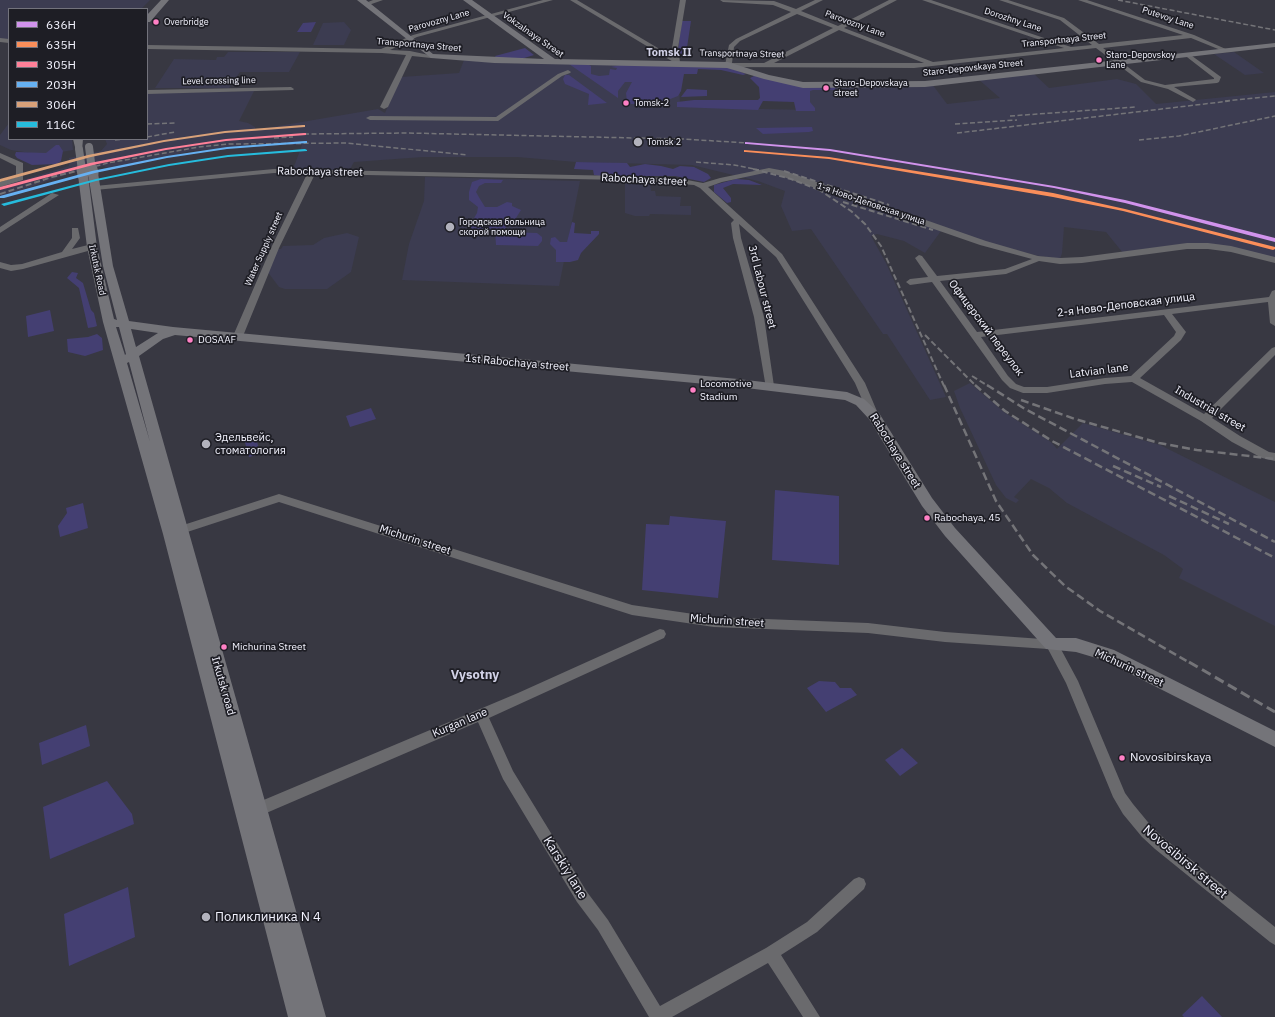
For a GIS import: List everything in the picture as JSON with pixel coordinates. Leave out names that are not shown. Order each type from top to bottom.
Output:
[{"type":"main road","points":[[148,9],[156,0]]},
{"type":"main road","points":[[148,19],[165,0]]},
{"type":"main road","name":"Vokzalnaya Street","points":[[467,0],[554,61]]},
{"type":"main road","points":[[363,2],[431,56]]},
{"type":"main road","name":"Staro-Depovskaya Street","points":[[728,65],[767,78],[803,85],[907,84],[1275,45]]},
{"type":"main road","points":[[528,60],[536,57],[540,52]]},
{"type":"main road","name":"Transportnaya Street","points":[[431,56],[554,61],[677,62],[728,65]]},
{"type":"main road","points":[[85,145],[88,174]]},
{"type":"main road","name":"Irkutsk Road","points":[[88,174],[95,188],[108,266],[133,354]]},
{"type":"main road","name":"Irkutsk Road","points":[[88,174],[92,247],[120,363]]},
{"type":"main road","name":"1st Rabochaya street","points":[[109,322],[173,331],[769,386],[862,398]]},
{"type":"main road","points":[[120,363],[159,336],[173,331]]},
{"type":"main road","name":"Irkutsk road","points":[[133,354],[175,532],[251,812],[298,1017]]},
{"type":"main road","name":"Irkutsk road","points":[[120,363],[175,532]]},
{"type":"main road","name":"Rabochaya street","points":[[862,398],[927,502],[950,532],[1052,644]]},
{"type":"main road","name":"Michurin street","points":[[1052,644],[1076,645],[1108,656],[1275,739]]},
{"type":"main road","name":"Irkutsk road","points":[[251,812],[316,1017]]},
{"type":"street","points":[[363,2],[380,0]]},
{"type":"street","name":"Parovozny Lane","points":[[382,51],[410,39],[550,0]]},
{"type":"street","points":[[573,0],[677,62]]},
{"type":"street","points":[[677,62],[676,48],[683,0]]},
{"type":"street","name":"Parovozny Lane","points":[[723,0],[775,1],[797,12],[933,64]]},
{"type":"street","points":[[728,65],[731,46],[738,40],[820,0]]},
{"type":"street","points":[[765,65],[894,0]]},
{"type":"street","name":"Dorozhny Lane","points":[[925,0],[1072,49]]},
{"type":"street","points":[[937,4],[945,0]]},
{"type":"street","points":[[1002,0],[1062,19],[1143,81],[1166,86],[1193,100]]},
{"type":"street","name":"Putevoy Lane","points":[[1081,0],[1192,36],[1225,50]]},
{"type":"street","name":"Transportnaya Street","points":[[728,65],[896,66],[933,64],[1192,36]]},
{"type":"street","name":"Transportnaya Street","points":[[148,47],[382,51],[431,56]]},
{"type":"street","points":[[384,107],[410,53]]},
{"type":"street","points":[[1166,86],[1217,81],[1218,77],[1186,54]]},
{"type":"street","name":"Vokzalnaya Street","points":[[370,118],[498,119],[560,75],[568,72],[554,61]]},
{"type":"street","name":"Level crossing line","points":[[148,92],[291,89]]},
{"type":"street","points":[[0,156],[20,165],[20,178],[0,185]]},
{"type":"street","name":"1-я Ново-Деповская улица","points":[[703,186],[720,180],[769,170],[976,240],[1037,258],[1060,261],[1082,260],[1187,246],[1208,246],[1230,249],[1275,260]]},
{"type":"street","name":"Rabochaya street","points":[[95,188],[245,173],[312,172],[682,180],[703,186],[739,220],[772,248],[860,382],[862,398]]},
{"type":"street","name":"Water Supply street","points":[[238,336],[278,240],[312,172]]},
{"type":"street","points":[[0,231],[55,195]]},
{"type":"street","name":"3rd Labour street","points":[[739,220],[735,223],[737,238],[759,317],[769,386]]},
{"type":"street","points":[[65,253],[76,238],[75,230]]},
{"type":"street","points":[[0,265],[11,268],[22,266],[65,253],[92,247]]},
{"type":"street","name":"Офицерский переулок","points":[[919,258],[976,335],[1005,378],[1013,386],[1023,390],[1047,390]]},
{"type":"street","points":[[910,282],[1006,271],[1035,261],[1037,258]]},
{"type":"street","points":[[0,259],[22,266]]},
{"type":"street","points":[[1273,296],[1275,323]]},
{"type":"street","name":"2-я Ново-Деповская улица","points":[[976,335],[1166,312],[1273,296]]},
{"type":"street","name":"Latvian lane","points":[[1047,390],[1105,381],[1134,379],[1178,338],[1181,332],[1176,323],[1166,312]]},
{"type":"street","points":[[1205,419],[1275,350]]},
{"type":"street","name":"Industrial street","points":[[1134,379],[1266,455],[1275,457]]},
{"type":"street","points":[[847,396],[854,394],[858,390],[860,382]]},
{"type":"street","name":"Michurin street","points":[[175,532],[280,498],[632,610],[714,622],[868,628],[945,637],[1052,644]]},
{"type":"street","name":"Kurgan lane","points":[[251,812],[481,715],[660,634]]},
{"type":"street","name":"Novosibirsk street","points":[[1052,644],[1072,681],[1120,798],[1128,809],[1147,832],[1160,844],[1275,937]]},
{"type":"street","name":"Karskiy lane","points":[[481,715],[508,776],[582,897],[603,925],[658,1016]]},
{"type":"street","points":[[658,1016],[771,953],[812,927],[859,884]]},
{"type":"street","points":[[771,953],[812,1017]]},
{"type":"shaded area","points":[[0,0],[150,0],[142,8],[8,8],[8,40],[0,39]]},
{"type":"shaded area","points":[[682,21],[691,21],[686,54],[680,54],[678,49]]},
{"type":"shaded area","points":[[316,22],[311,32],[297,32],[303,23]]},
{"type":"shaded area","points":[[344,22],[351,30],[344,45],[313,45],[323,23]]},
{"type":"shaded area","points":[[525,48],[534,55],[521,59],[497,59],[495,56]]},
{"type":"shaded area","points":[[228,52],[300,52],[289,72],[240,72],[229,88],[155,88],[174,59],[216,60],[217,57],[224,57]]},
{"type":"shaded area","points":[[1234,52],[1264,73],[1245,75],[1214,54]]},
{"type":"shaded area","points":[[464,60],[503,63],[678,65],[680,103],[762,109],[809,110],[805,86],[932,84],[947,104],[1000,98],[978,79],[1033,73],[1049,88],[1117,79],[1136,84],[1156,104],[1275,92],[1275,258],[1208,244],[1123,253],[1106,232],[1064,227],[1062,253],[1060,259],[1039,256],[941,231],[925,253],[904,241],[877,234],[871,236],[886,263],[946,397],[930,400],[887,334],[883,334],[811,229],[792,231],[781,206],[785,191],[758,181],[692,165],[576,162],[517,157],[423,157],[354,162],[349,171],[293,169],[302,145],[250,144],[248,146],[191,151],[178,154],[178,156],[108,168],[104,166],[72,173],[0,197],[0,187],[69,166],[69,158],[101,151],[107,144],[105,140],[148,140],[148,93],[254,91],[239,121],[248,123],[255,127],[255,130],[378,109],[385,113],[401,77],[459,73]]},
{"type":"shaded area","points":[[569,64],[587,64],[591,66],[591,74],[599,76],[609,75],[610,69],[616,70],[617,68],[611,67],[624,64],[728,67],[746,74],[743,75],[721,70],[698,69],[697,74],[684,74],[681,91],[678,96],[665,101],[641,101],[640,104],[631,104],[627,102],[626,93],[632,82],[625,82],[618,91],[618,98]]},
{"type":"shaded area","points":[[565,75],[569,75],[607,103],[588,105],[589,94],[565,84],[563,79]]},
{"type":"shaded area","points":[[756,75],[766,78],[836,86],[835,90],[810,91],[810,102],[815,108],[815,111],[796,111],[794,102],[763,101],[758,110],[677,107],[677,102],[694,100],[758,100],[760,98],[759,87],[750,78]]},
{"type":"shaded area","points":[[687,89],[707,90],[707,96],[681,97]]},
{"type":"shaded area","points":[[8,124],[8,140],[72,140],[73,150],[44,155],[11,150],[0,145],[0,135]]},
{"type":"shaded area","points":[[812,127],[813,131],[809,132],[763,134],[756,128]]},
{"type":"shaded area","points":[[56,145],[59,145],[63,151],[61,161],[57,164],[32,165],[17,158],[15,155],[16,152],[46,153]]},
{"type":"shaded area","points":[[576,162],[627,163],[630,167],[645,164],[673,169],[680,166],[694,167],[708,174],[711,178],[704,182],[675,176],[599,176],[594,175],[593,170],[574,169]]},
{"type":"shaded area","points":[[425,177],[580,181],[559,286],[402,280],[409,244],[424,201]]},
{"type":"shaded area","points":[[481,179],[503,180],[501,183],[485,183],[479,186],[476,192],[485,207],[497,207],[507,202],[512,203],[512,206],[521,210],[516,218],[519,222],[516,225],[508,225],[505,229],[506,232],[537,233],[542,237],[542,241],[538,246],[496,245],[495,231],[472,230],[470,225],[477,213],[478,207],[469,200],[469,192],[472,182]]},
{"type":"shaded area","points":[[736,179],[749,180],[762,185],[733,184],[723,188],[731,198],[731,202],[727,203],[714,192],[714,185]]},
{"type":"shaded area","points":[[625,183],[650,183],[651,191],[655,191],[656,196],[681,197],[680,206],[691,206],[691,215],[650,214],[649,216],[635,216],[625,213]]},
{"type":"shaded area","points":[[572,222],[575,223],[574,233],[591,234],[591,231],[599,231],[599,234],[581,253],[578,260],[570,262],[556,262],[556,250],[550,244],[551,238],[555,237],[560,242],[567,242]]},
{"type":"shaded area","points":[[347,233],[359,237],[351,272],[327,289],[285,289],[279,287],[267,271],[277,249],[281,249],[283,246],[313,245],[324,238]]},
{"type":"shaded area","points":[[72,272],[78,273],[76,278],[83,283],[97,326],[88,328],[79,288],[67,278]]},
{"type":"shaded area","points":[[50,310],[54,331],[28,337],[26,316]]},
{"type":"shaded area","points":[[97,334],[102,338],[103,350],[85,356],[68,352],[67,339],[88,337]]},
{"type":"shaded area","points":[[970,383],[1004,412],[1051,442],[1057,449],[1083,423],[1160,445],[1275,502],[1275,626],[1179,578],[1183,569],[1164,555],[1067,503],[1049,488],[1031,479],[1014,497],[1019,500],[1016,503],[1006,498],[996,485],[960,408],[954,391]]},
{"type":"shaded area","points":[[371,408],[376,419],[350,427],[346,416]]},
{"type":"shaded area","points":[[255,436],[261,454],[249,457],[244,439]]},
{"type":"shaded area","points":[[775,490],[839,496],[839,565],[772,560]]},
{"type":"shaded area","points":[[83,503],[88,528],[60,537],[58,526],[67,513],[66,508]]},
{"type":"shaded area","points":[[670,516],[726,521],[718,598],[642,590],[646,524],[669,525]]},
{"type":"shaded area","points":[[819,681],[835,682],[840,688],[851,688],[857,695],[826,712],[807,688]]},
{"type":"shaded area","points":[[86,725],[90,746],[42,765],[39,743]]},
{"type":"shaded area","points":[[902,748],[918,763],[900,776],[885,760]]},
{"type":"shaded area","points":[[107,781],[132,814],[134,824],[50,859],[43,807]]},
{"type":"shaded area","points":[[128,887],[135,937],[69,966],[64,914]]},
{"type":"shaded area","points":[[1202,996],[1222,1017],[1184,1017],[1182,1015]]},
{"type":"railway","points":[[1118,0],[1275,30]]},
{"type":"railway","points":[[1225,101],[1275,96]]},
{"type":"railway","points":[[957,133],[1230,101]]},
{"type":"railway","points":[[1010,116],[1135,107]]},
{"type":"railway","points":[[1139,140],[1179,136],[1275,116]]},
{"type":"railway","points":[[955,124],[1017,120]]},
{"type":"railway","points":[[148,124],[175,123]]},
{"type":"railway","points":[[148,137],[175,132]]},
{"type":"railway","points":[[304,134],[407,133],[683,139],[747,143]]},
{"type":"railway","points":[[274,138],[293,137]]},
{"type":"railway","points":[[83,170],[108,163],[199,147],[229,144],[347,143],[467,155]]},
{"type":"railway","points":[[696,162],[734,165],[759,170]]},
{"type":"railway","points":[[753,169],[791,179],[820,190]]},
{"type":"railway","points":[[0,194],[52,177],[83,170]]},
{"type":"railway","points":[[784,171],[889,205]]},
{"type":"railway","points":[[820,190],[851,211],[865,224],[881,246],[944,386]]},
{"type":"railway","points":[[843,202],[933,230]]},
{"type":"railway","points":[[925,335],[975,385]]},
{"type":"railway","points":[[972,376],[988,386]]},
{"type":"railway","points":[[944,385],[996,501],[1033,555],[1065,586],[1100,611],[1190,663]]},
{"type":"railway","points":[[975,385],[1005,411],[1052,441],[1275,558]]},
{"type":"railway","points":[[987,385],[1025,409],[1275,542]]},
{"type":"railway","points":[[1021,400],[1075,419],[1159,443],[1197,450],[1275,459]]},
{"type":"railway","points":[[1113,466],[1161,487]]},
{"type":"railway","points":[[1169,496],[1229,524]]},
{"type":"railway","points":[[1189,662],[1275,712]]},
{"type":"transit line","name":"306Н","points":[[0,181],[90,156],[164,141],[225,132],[303,126]]},
{"type":"transit line","name":"305Н","points":[[0,189],[92,164],[166,149],[226,140],[304,134]]},
{"type":"transit line","name":"203Н","points":[[2,197],[94,172],[167,157],[227,148],[305,142]]},
{"type":"transit line","name":"636Н","points":[[747,143],[830,150],[1054,187],[1125,202],[1275,240]]},
{"type":"transit line","name":"116С","points":[[4,204],[96,180],[169,165],[228,156],[305,150]]},
{"type":"transit line","name":"635Н","points":[[746,151],[829,158],[1053,195],[1123,210],[1273,248]]},
{"type":"place","name":"Overbridge","points":[[156,22]]},
{"type":"place","name":"Staro-Depovskoy Lane","points":[[1099,60]]},
{"type":"place","name":"Staro-Depovskaya street","points":[[826,88]]},
{"type":"place","name":"Tomsk-2","points":[[626,103]]},
{"type":"place","name":"Tomsk 2","points":[[638,142]]},
{"type":"place","name":"Городская больница скорой помощи","points":[[450,227]]},
{"type":"place","name":"DOSAAF","points":[[190,340]]},
{"type":"place","name":"Locomotive Stadium","points":[[693,390]]},
{"type":"place","name":"Эдельвейс, стоматология","points":[[206,444]]},
{"type":"place","name":"Rabochaya, 45","points":[[927,518]]},
{"type":"place","name":"Michurina Street","points":[[224,647]]},
{"type":"place","name":"Novosibirskaya","points":[[1122,758]]},
{"type":"place","name":"Поликлиника N 4","points":[[206,917]]},
{"type":"district","name":"Tomsk II","points":[[669,53]]},
{"type":"district","name":"Vysotny","points":[[475,675]]}]
